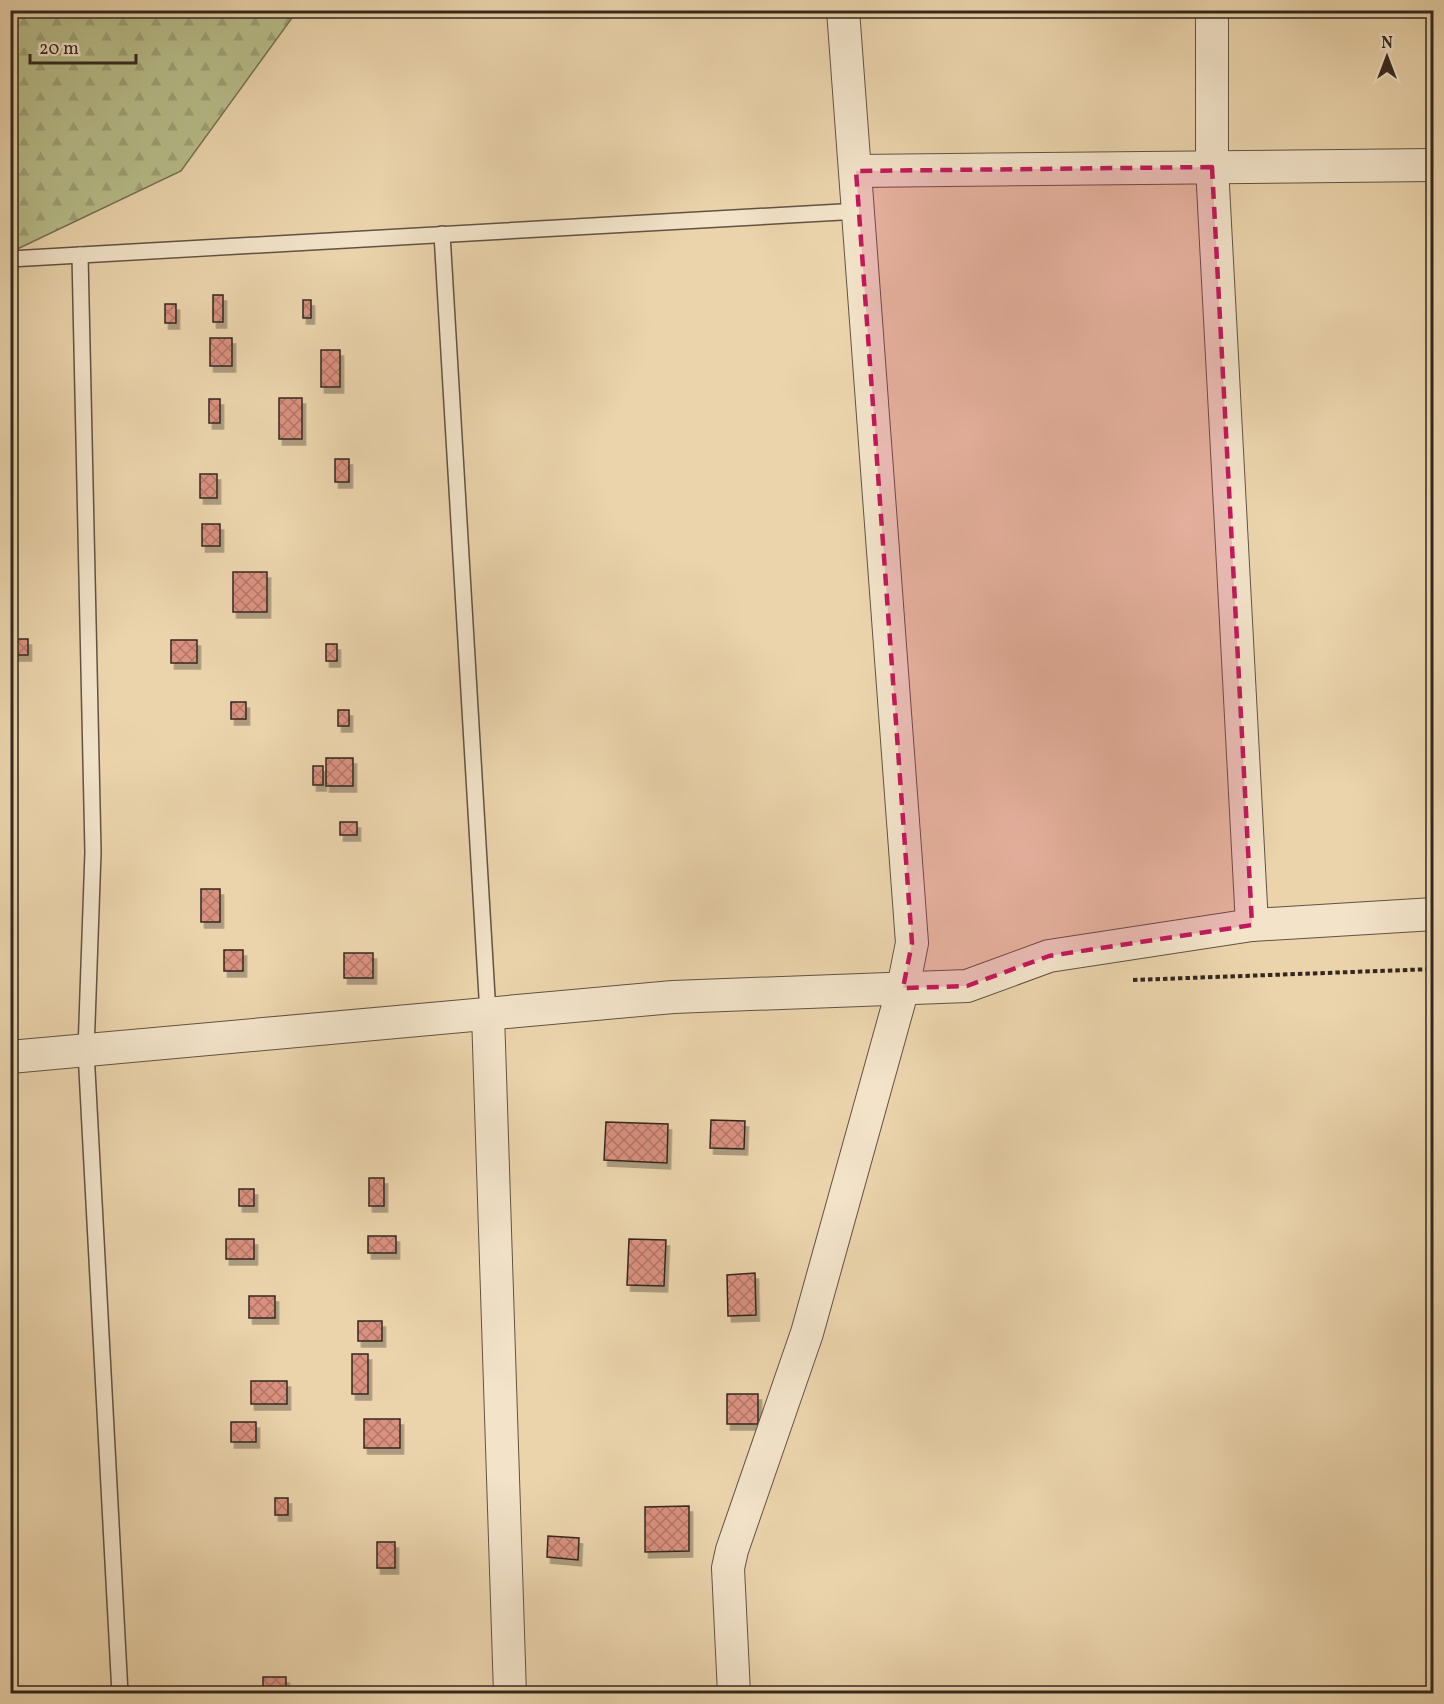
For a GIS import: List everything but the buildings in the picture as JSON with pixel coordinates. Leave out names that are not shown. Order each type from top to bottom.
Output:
[{"type":"street","points":[[734,1694],[728,1568],[732,1550],[807,1333],[903,988],[912,943],[843,10]]},
{"type":"street","points":[[1212,10],[1212,167],[1252,926]]},
{"type":"street","points":[[856,171],[1434,165]]},
{"type":"street","points":[[10,1057],[86,1052],[673,997],[967,986],[1049,956],[1252,926],[1434,914]]},
{"type":"street","points":[[488,1014],[510,1694]]},
{"type":"lane","points":[[10,259],[859,211]]},
{"type":"lane","points":[[442,234],[488,1014]]},
{"type":"lane","points":[[80,255],[93,852],[86,1052],[120,1694]]},
{"type":"path","points":[[1123,980],[1434,969]]},
{"type":"highlighted area","points":[[1212,167],[1252,925],[1049,956],[967,986],[903,988],[912,943],[856,171]]},
{"type":"green space","points":[[11,11],[297,11],[181,171],[11,252]]}]
